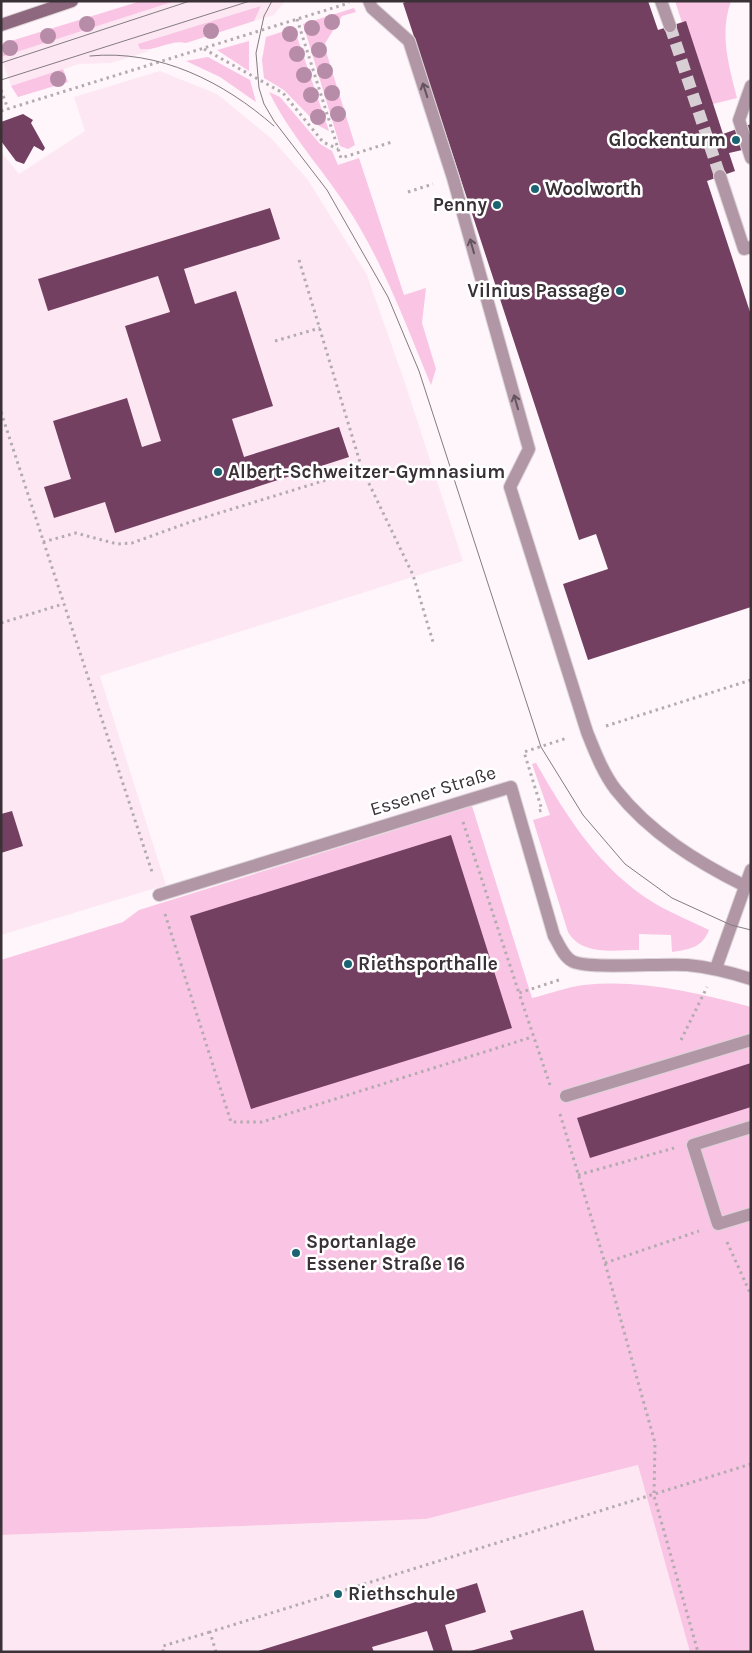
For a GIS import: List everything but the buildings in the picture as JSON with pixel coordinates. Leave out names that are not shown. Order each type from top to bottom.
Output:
[{"type":"street","points":[[1,24],[72,1]]},
{"type":"street","points":[[661,1],[670,26]]},
{"type":"street","points":[[370,4],[410,41],[453,178],[529,450],[510,487],[587,732],[603,770],[616,790],[662,836],[705,866],[745,886]]},
{"type":"street","points":[[751,86],[739,120],[751,158]]},
{"type":"street","points":[[720,176],[744,249],[751,246]]},
{"type":"street","name":"Essener Straße","points":[[159,895],[511,787],[554,936],[563,952]]},
{"type":"street","points":[[716,968],[751,870]]},
{"type":"street","points":[[563,952],[572,962],[589,965],[686,965],[716,968],[751,979]]},
{"type":"street","points":[[566,1096],[751,1040]]},
{"type":"street","points":[[751,1127],[693,1145],[718,1224],[751,1214]]},
{"type":"path","points":[[1,111],[355,1]]},
{"type":"path","points":[[297,19],[341,158],[392,142]]},
{"type":"path","points":[[203,49],[283,94],[323,142],[338,149]]},
{"type":"path","points":[[1,91],[8,109]]},
{"type":"path","points":[[299,260],[362,470],[413,575],[433,642]]},
{"type":"path","points":[[275,341],[320,328]]},
{"type":"path","points":[[1,412],[231,1122],[262,1122],[532,1037]]},
{"type":"path","points":[[43,542],[76,533],[117,544],[132,543],[193,521],[362,470]]},
{"type":"path","points":[[1,623],[63,604]]},
{"type":"path","points":[[520,817],[542,810],[524,752],[751,680]]},
{"type":"path","points":[[457,804],[532,1037],[538,1045],[552,1090]]},
{"type":"path","points":[[519,993],[562,980],[564,967],[563,952]]},
{"type":"path","points":[[666,1065],[682,1039],[716,968]]},
{"type":"path","points":[[558,1109],[605,1262],[655,1443],[654,1496],[698,1652]]},
{"type":"path","points":[[578,1175],[679,1146],[693,1145]]},
{"type":"path","points":[[605,1262],[718,1224],[751,1295]]},
{"type":"path","points":[[163,1652],[162,1646],[654,1496],[751,1464]]},
{"type":"path","points":[[210,1632],[216,1652]]},
{"type":"shaded area","points":[[141,1],[175,1],[1,57],[1,44]]},
{"type":"shaded area","points":[[175,1],[285,1],[274,15],[254,21],[261,7],[140,49],[149,51],[111,63],[79,64],[11,86],[1,57]]},
{"type":"shaded area","points":[[675,1],[731,1],[727,13],[726,50],[737,98],[709,105]]},
{"type":"shaded area","points":[[261,6],[254,21],[186,43],[180,42],[151,49],[140,49],[138,44]]},
{"type":"shaded area","points":[[354,8],[356,12],[342,16],[324,45],[355,145],[348,149],[340,146],[303,24]]},
{"type":"shaded area","points":[[294,28],[329,131],[319,126],[284,90],[264,78],[262,60],[266,37]]},
{"type":"shaded area","points":[[249,41],[249,71],[217,50]]},
{"type":"shaded area","points":[[208,57],[250,80],[256,102],[220,77],[186,61]]},
{"type":"shaded area","points":[[63,69],[68,82],[18,97],[11,86]]},
{"type":"shaded area","name":"Albert-Schweitzer-Gymnasium","points":[[160,71],[217,94],[272,139],[308,180],[367,275],[405,383],[463,561],[100,676],[166,885],[1,935],[1,152],[19,174],[85,131],[74,97]]},
{"type":"shaded area","points":[[269,92],[280,97],[320,144],[332,151],[338,165],[359,158],[404,295],[426,288],[422,323],[436,369],[431,385],[398,305],[360,228],[338,193],[301,144]]},
{"type":"shaded area","points":[[536,763],[572,822],[601,858],[634,889],[654,903],[709,930],[703,941],[695,947],[672,952],[671,935],[639,934],[639,950],[599,950],[581,945],[574,940],[568,932],[533,820],[550,815],[532,764]]},
{"type":"shaded area","name":"Sportanlage Essener Straße 16","points":[[472,806],[532,998],[584,985],[626,984],[689,992],[751,1007],[751,1652],[690,1652],[638,1465],[426,1519],[1,1535],[1,960],[123,922],[139,910]]},
{"type":"shaded area","name":"Riethschule","points":[[639,1465],[690,1652],[1,1652],[1,1535],[426,1519]]},
{"type":"tunnel","points":[[670,26],[720,176]]},
{"type":"tram line","points":[[1,63],[190,1]]},
{"type":"tram line","points":[[1,80],[250,1]]},
{"type":"tram line","points":[[272,1],[264,16],[256,53],[259,88],[264,104],[274,121],[327,190],[388,297],[419,371],[541,747],[583,815],[625,864],[672,898],[731,925],[751,930]]},
{"type":"tram line","points":[[90,56],[116,55],[141,58],[165,63],[189,72],[234,96],[274,126]]},
{"type":"place","name":"Glockenturm","points":[[736,140]]},
{"type":"place","name":"Woolworth","points":[[535,189]]},
{"type":"place","name":"Penny","points":[[497,205]]},
{"type":"place","name":"Vilnius Passage","points":[[620,291]]},
{"type":"place","name":"Albert-Schweitzer-Gymnasium","points":[[218,472]]},
{"type":"place","name":"Riethsporthalle","points":[[348,964]]},
{"type":"place","name":"Sportanlage Essener Straße 16","points":[[296,1253]]},
{"type":"place","name":"Riethschule","points":[[338,1594]]}]
